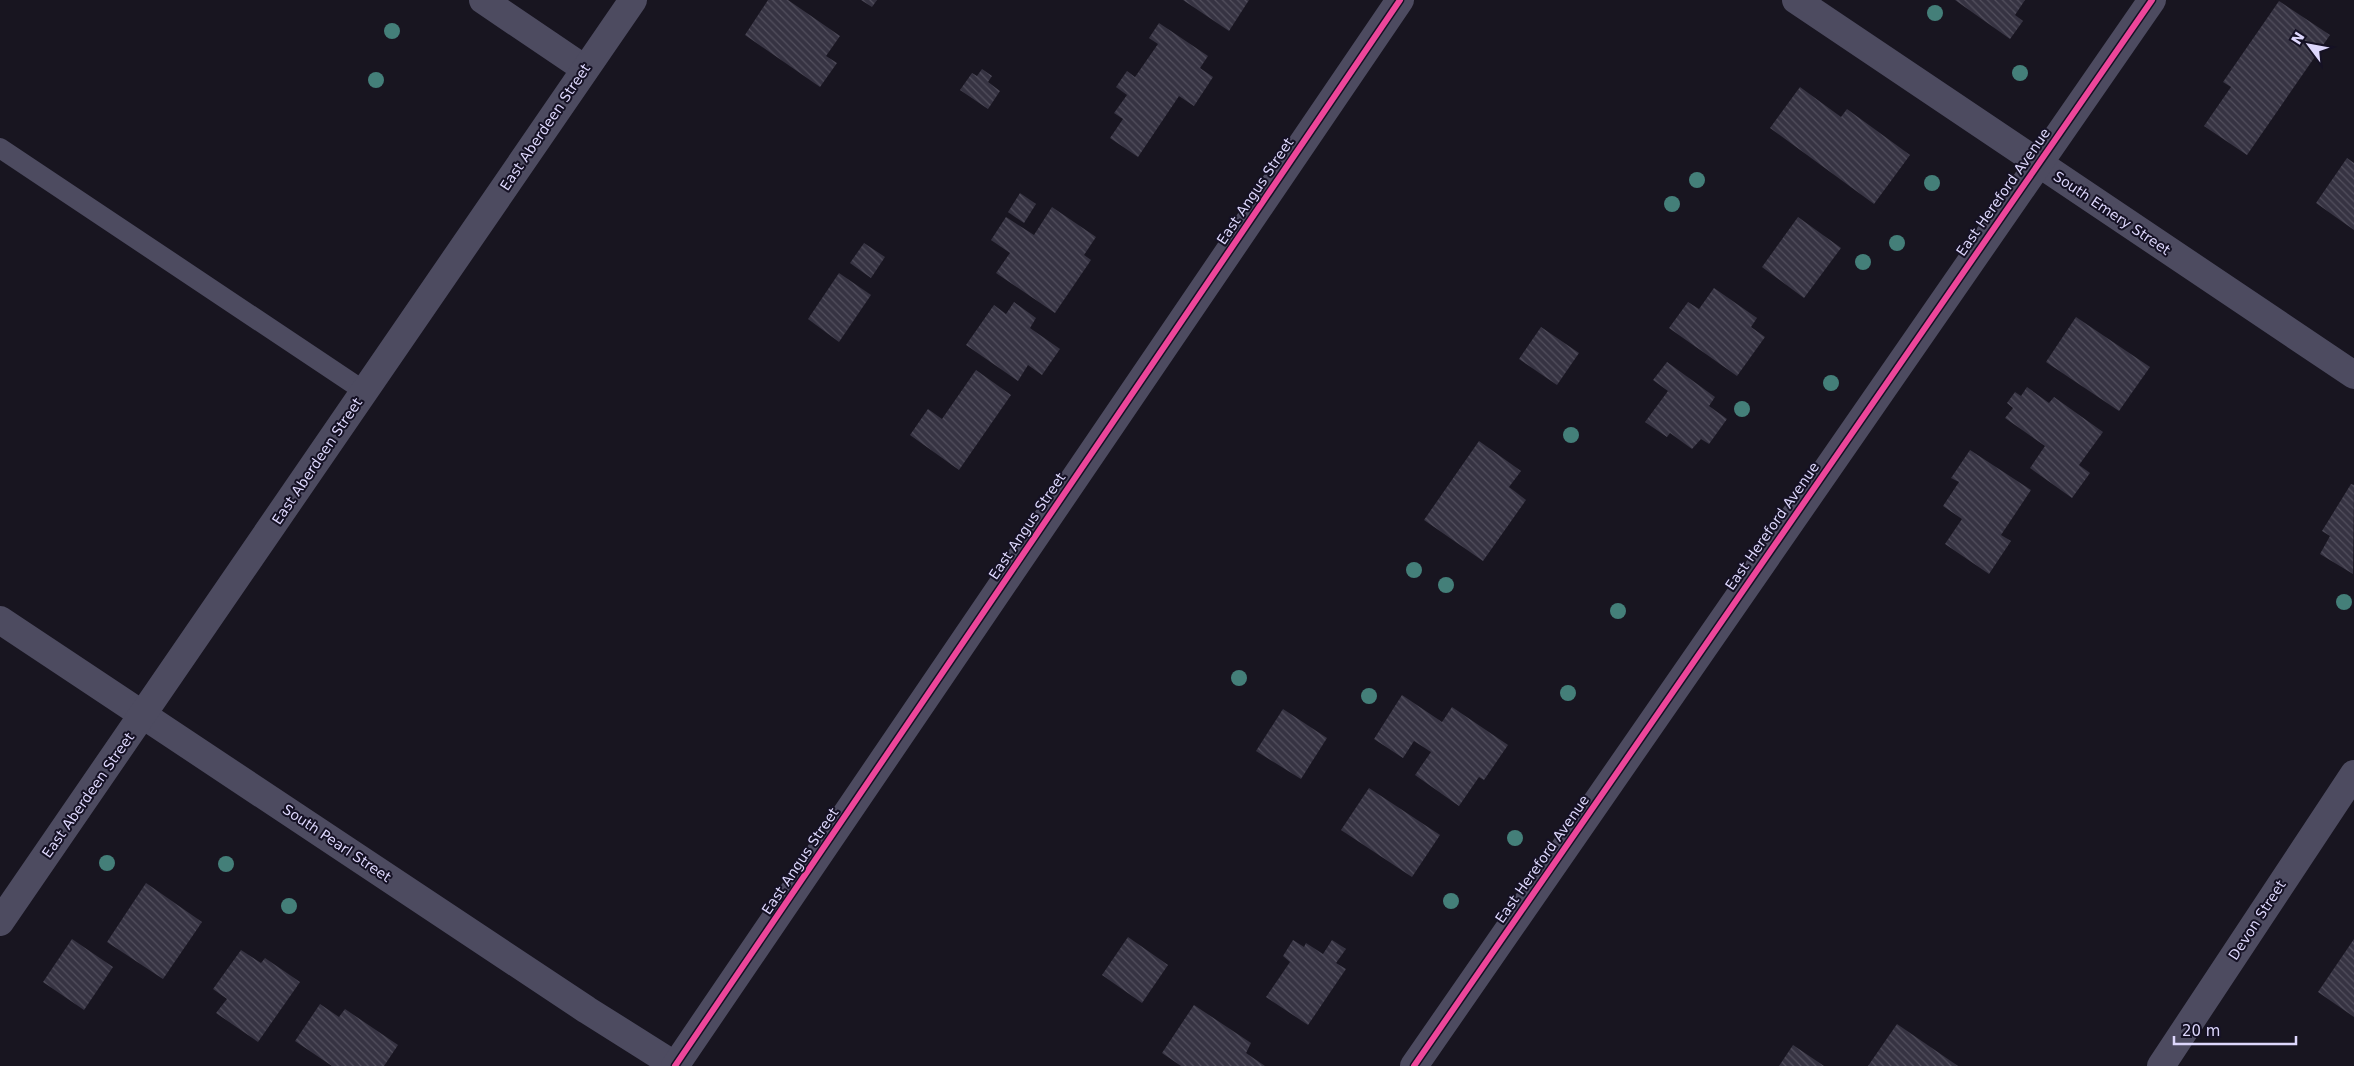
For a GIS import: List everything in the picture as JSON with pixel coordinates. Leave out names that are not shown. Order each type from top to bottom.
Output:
[{"type":"street","points":[[483,0],[585,69]]},
{"type":"street","name":"East Aberdeen Street","points":[[0,922],[633,0]]},
{"type":"street","name":"East Angus Street","points":[[676,1066],[1400,0]]},
{"type":"street","name":"South Emery Street","points":[[1796,0],[2354,375]]},
{"type":"street","name":"East Hereford Avenue","points":[[1414,1066],[2152,0]]},
{"type":"street","name":"South Pearl Street","points":[[0,620],[587,1010],[676,1066]]},
{"type":"street","name":"Devon Street","points":[[2161,1066],[2354,774]]},
{"type":"lane","points":[[0,148],[364,391]]},
{"type":"building","points":[[768,0],[788,0],[840,36],[826,56],[837,63],[820,87],[745,35]]},
{"type":"building","points":[[861,0],[877,0],[872,7]]},
{"type":"building","points":[[1183,0],[1249,0],[1229,31]]},
{"type":"building","points":[[1955,0],[2025,0],[2015,15],[2023,21],[2010,39]]},
{"type":"building","points":[[2279,1],[2330,35],[2247,155],[2204,126],[2231,87],[2223,82]]},
{"type":"building","points":[[1159,23],[1208,56],[1200,68],[1213,77],[1194,106],[1179,96],[1138,157],[1110,138],[1123,119],[1114,113],[1127,95],[1116,87],[1127,71],[1135,77],[1158,44],[1149,38]]},
{"type":"building","points":[[982,69],[992,76],[988,82],[1000,91],[988,109],[960,90],[972,73],[977,76]]},
{"type":"building","points":[[1800,87],[1841,117],[1847,109],[1910,155],[1874,204],[1770,128]]},
{"type":"building","points":[[2347,158],[2354,163],[2354,230],[2316,203]]},
{"type":"building","points":[[1020,193],[1036,204],[1024,223],[1008,212]]},
{"type":"building","points":[[1052,207],[1096,237],[1084,255],[1091,260],[1055,313],[996,273],[1010,253],[991,240],[1006,217],[1034,235]]},
{"type":"building","points":[[1798,217],[1841,248],[1804,298],[1762,267]]},
{"type":"building","points":[[864,243],[885,257],[871,278],[850,263]]},
{"type":"building","points":[[839,273],[871,295],[839,342],[808,319]]},
{"type":"building","points":[[1714,288],[1757,318],[1751,327],[1765,337],[1737,376],[1669,328],[1688,302],[1699,309]]},
{"type":"building","points":[[1014,302],[1036,318],[1030,328],[1060,349],[1042,375],[1028,365],[1018,381],[966,345],[994,305],[1006,314]]},
{"type":"building","points":[[2076,317],[2150,367],[2119,411],[2046,362]]},
{"type":"building","points":[[1541,327],[1579,353],[1557,385],[1519,359]]},
{"type":"building","points":[[1667,362],[1715,397],[1709,406],[1727,419],[1709,444],[1701,439],[1692,449],[1670,433],[1667,437],[1645,422],[1668,391],[1653,380]]},
{"type":"building","points":[[976,370],[1011,395],[959,470],[910,435],[928,409],[942,419]]},
{"type":"building","points":[[2027,387],[2049,403],[2054,397],[2103,432],[2079,465],[2090,473],[2072,498],[2030,468],[2045,446],[2005,418],[2013,408],[2007,403],[2015,392],[2021,396]]},
{"type":"building","points":[[1479,441],[1521,471],[1509,487],[1526,500],[1483,561],[1424,520]]},
{"type":"building","points":[[1970,450],[2031,490],[2001,535],[2011,541],[1989,574],[1945,544],[1962,519],[1943,506],[1959,482],[1951,478]]},
{"type":"building","points":[[2351,484],[2354,485],[2353,574],[2320,554],[2330,536],[2322,531]]},
{"type":"building","points":[[1402,695],[1442,722],[1452,707],[1508,745],[1484,780],[1479,777],[1459,806],[1415,775],[1431,752],[1414,741],[1403,758],[1374,739]]},
{"type":"building","points":[[1283,709],[1327,738],[1301,779],[1256,751]]},
{"type":"building","points":[[1369,788],[1440,835],[1412,877],[1341,830]]},
{"type":"building","points":[[146,883],[202,922],[163,979],[107,942]]},
{"type":"building","points":[[1128,937],[1168,965],[1142,1003],[1102,975]]},
{"type":"building","points":[[72,939],[113,967],[84,1010],[43,982]]},
{"type":"building","points":[[2354,939],[2354,1017],[2318,992]]},
{"type":"building","points":[[1293,940],[1304,947],[1306,943],[1323,954],[1332,940],[1346,949],[1336,963],[1346,969],[1308,1025],[1266,997],[1290,962],[1283,956]]},
{"type":"building","points":[[241,950],[261,963],[265,958],[300,982],[258,1042],[216,1013],[227,999],[213,989]]},
{"type":"building","points":[[320,1004],[339,1017],[345,1009],[398,1045],[384,1066],[332,1066],[295,1041]]},
{"type":"building","points":[[1194,1005],[1251,1043],[1246,1053],[1265,1066],[1181,1066],[1162,1053]]},
{"type":"building","points":[[1897,1024],[1958,1066],[1868,1066]]},
{"type":"building","points":[[1793,1045],[1824,1066],[1779,1066]]},
{"type":"cycle path","points":[[675,1066],[1400,0]]},
{"type":"cycle path","points":[[1414,1066],[2152,0]]}]
